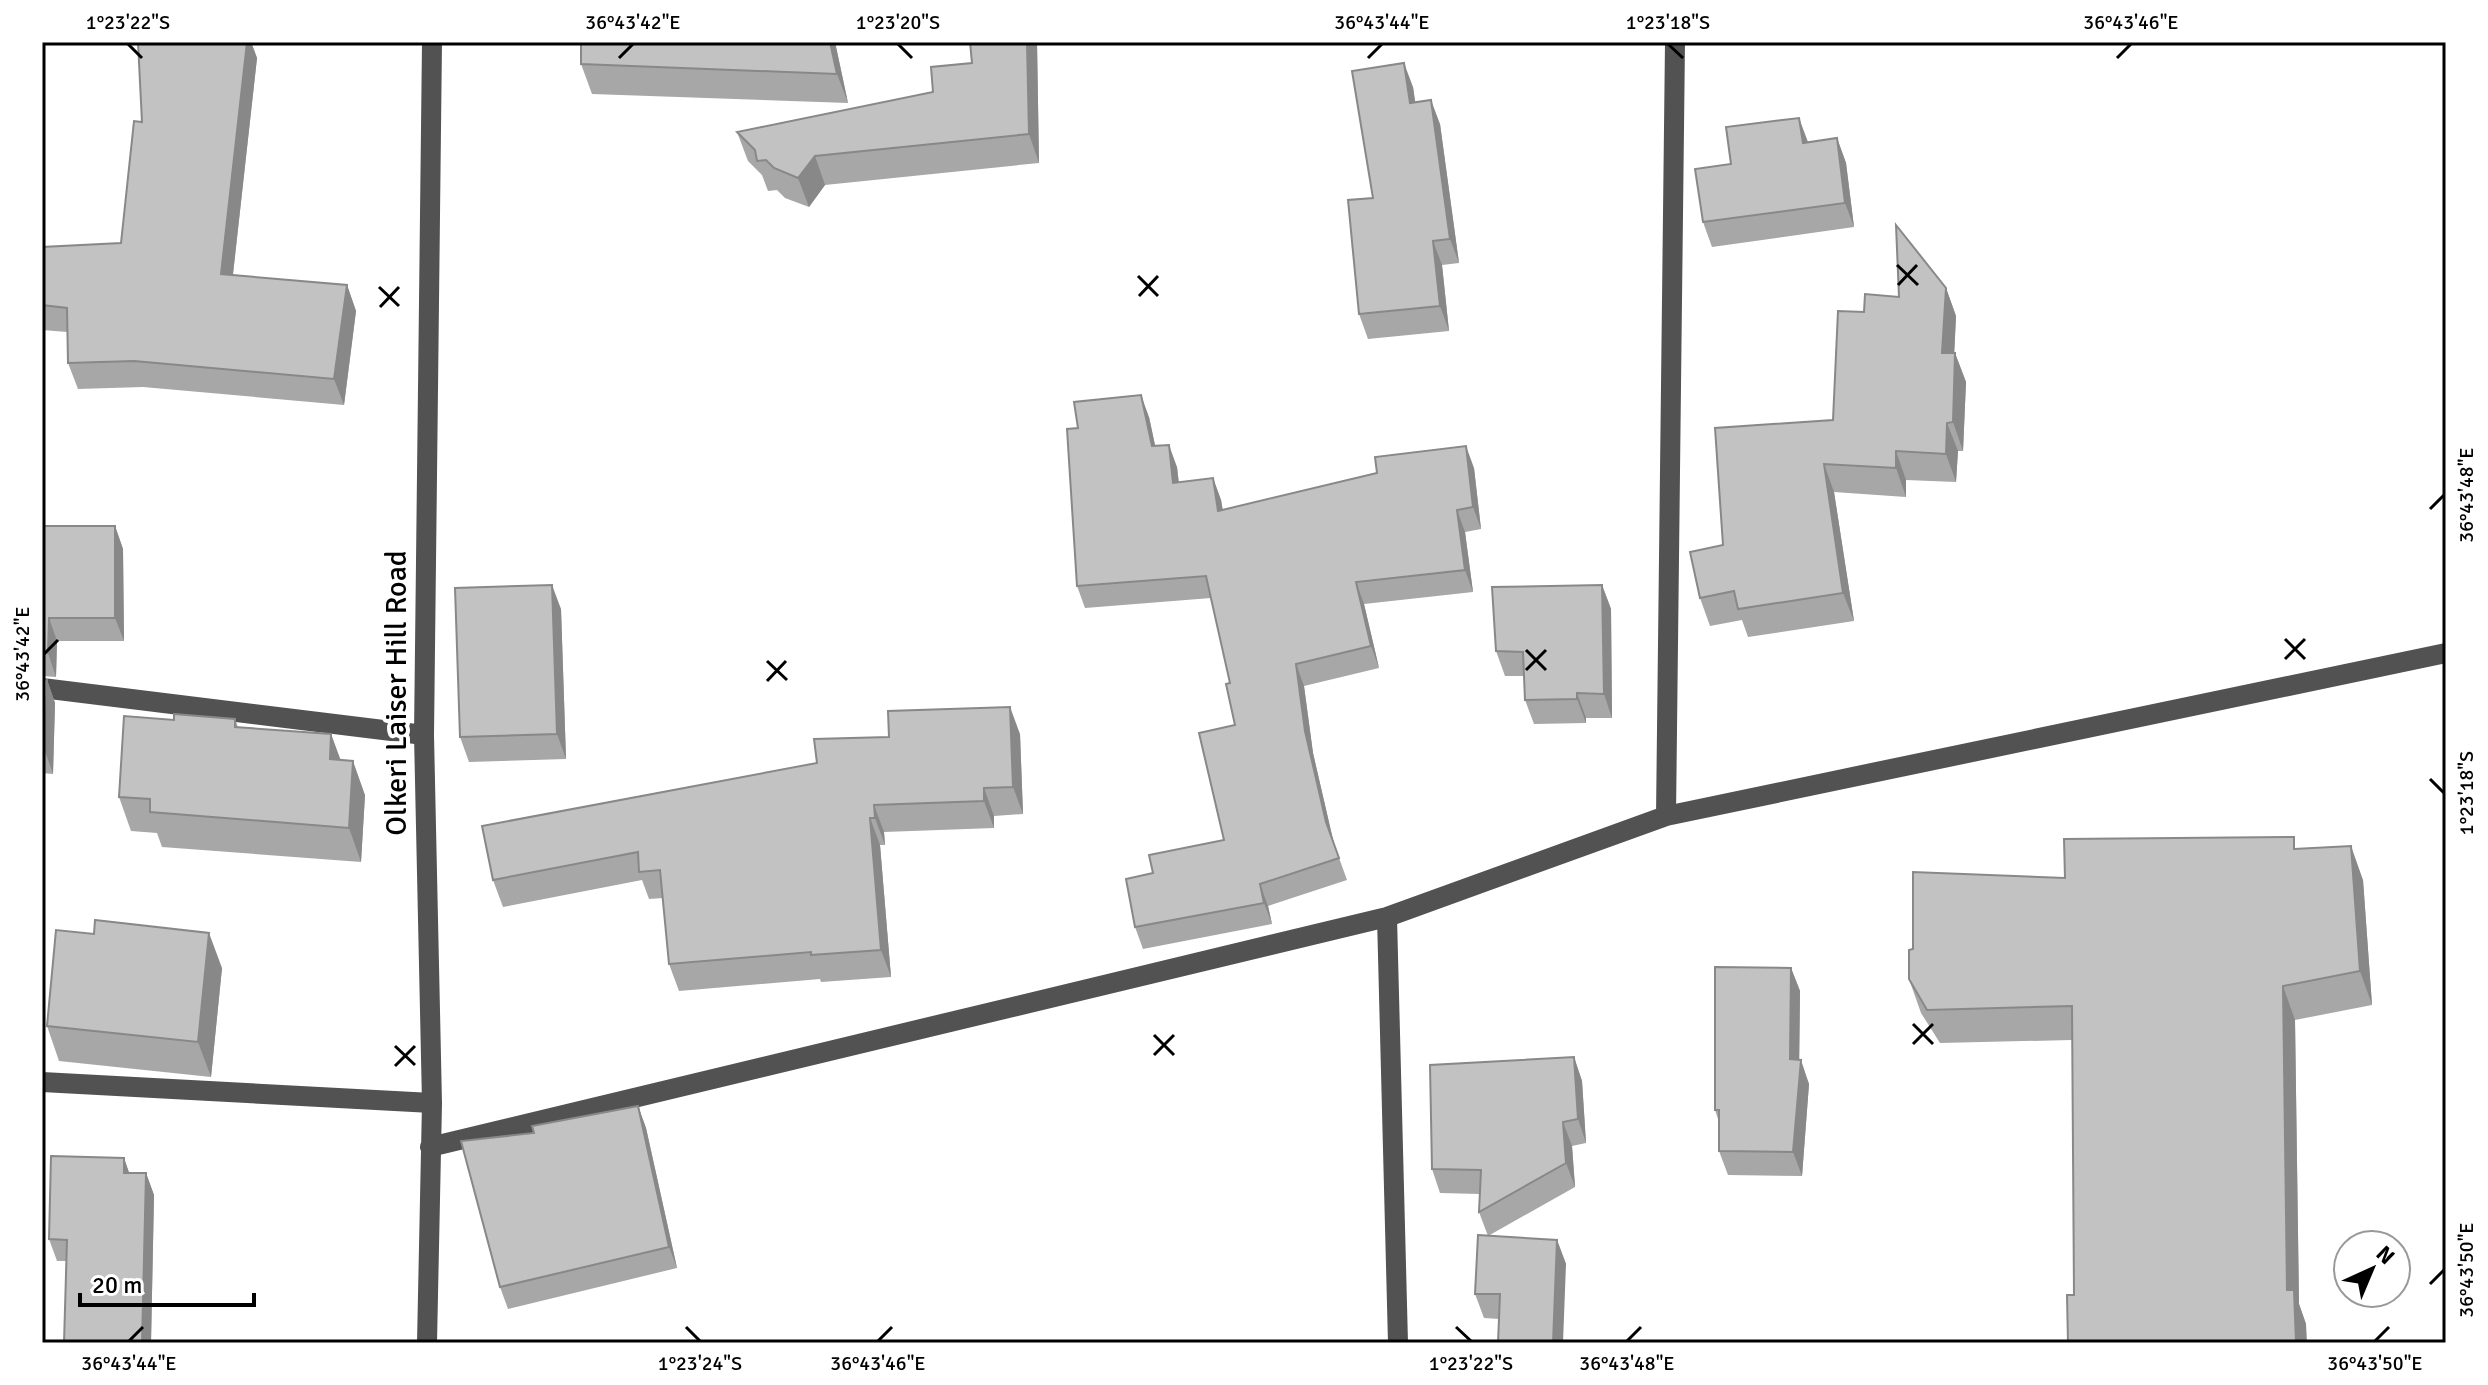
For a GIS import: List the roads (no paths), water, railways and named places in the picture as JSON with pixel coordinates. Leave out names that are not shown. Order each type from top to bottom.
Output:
[{"type":"street","name":"Olkeri Laiser Hill Road","points":[[427,1343],[432,1103],[424,735],[432,42]]},
{"type":"street","points":[[1666,816],[1675,42]]},
{"type":"street","points":[[430,1147],[1387,917],[1666,816],[2446,653]]},
{"type":"street","points":[[42,688],[424,735]]},
{"type":"street","points":[[1387,917],[1398,1343]]},
{"type":"street","points":[[42,1082],[432,1103]]}]
